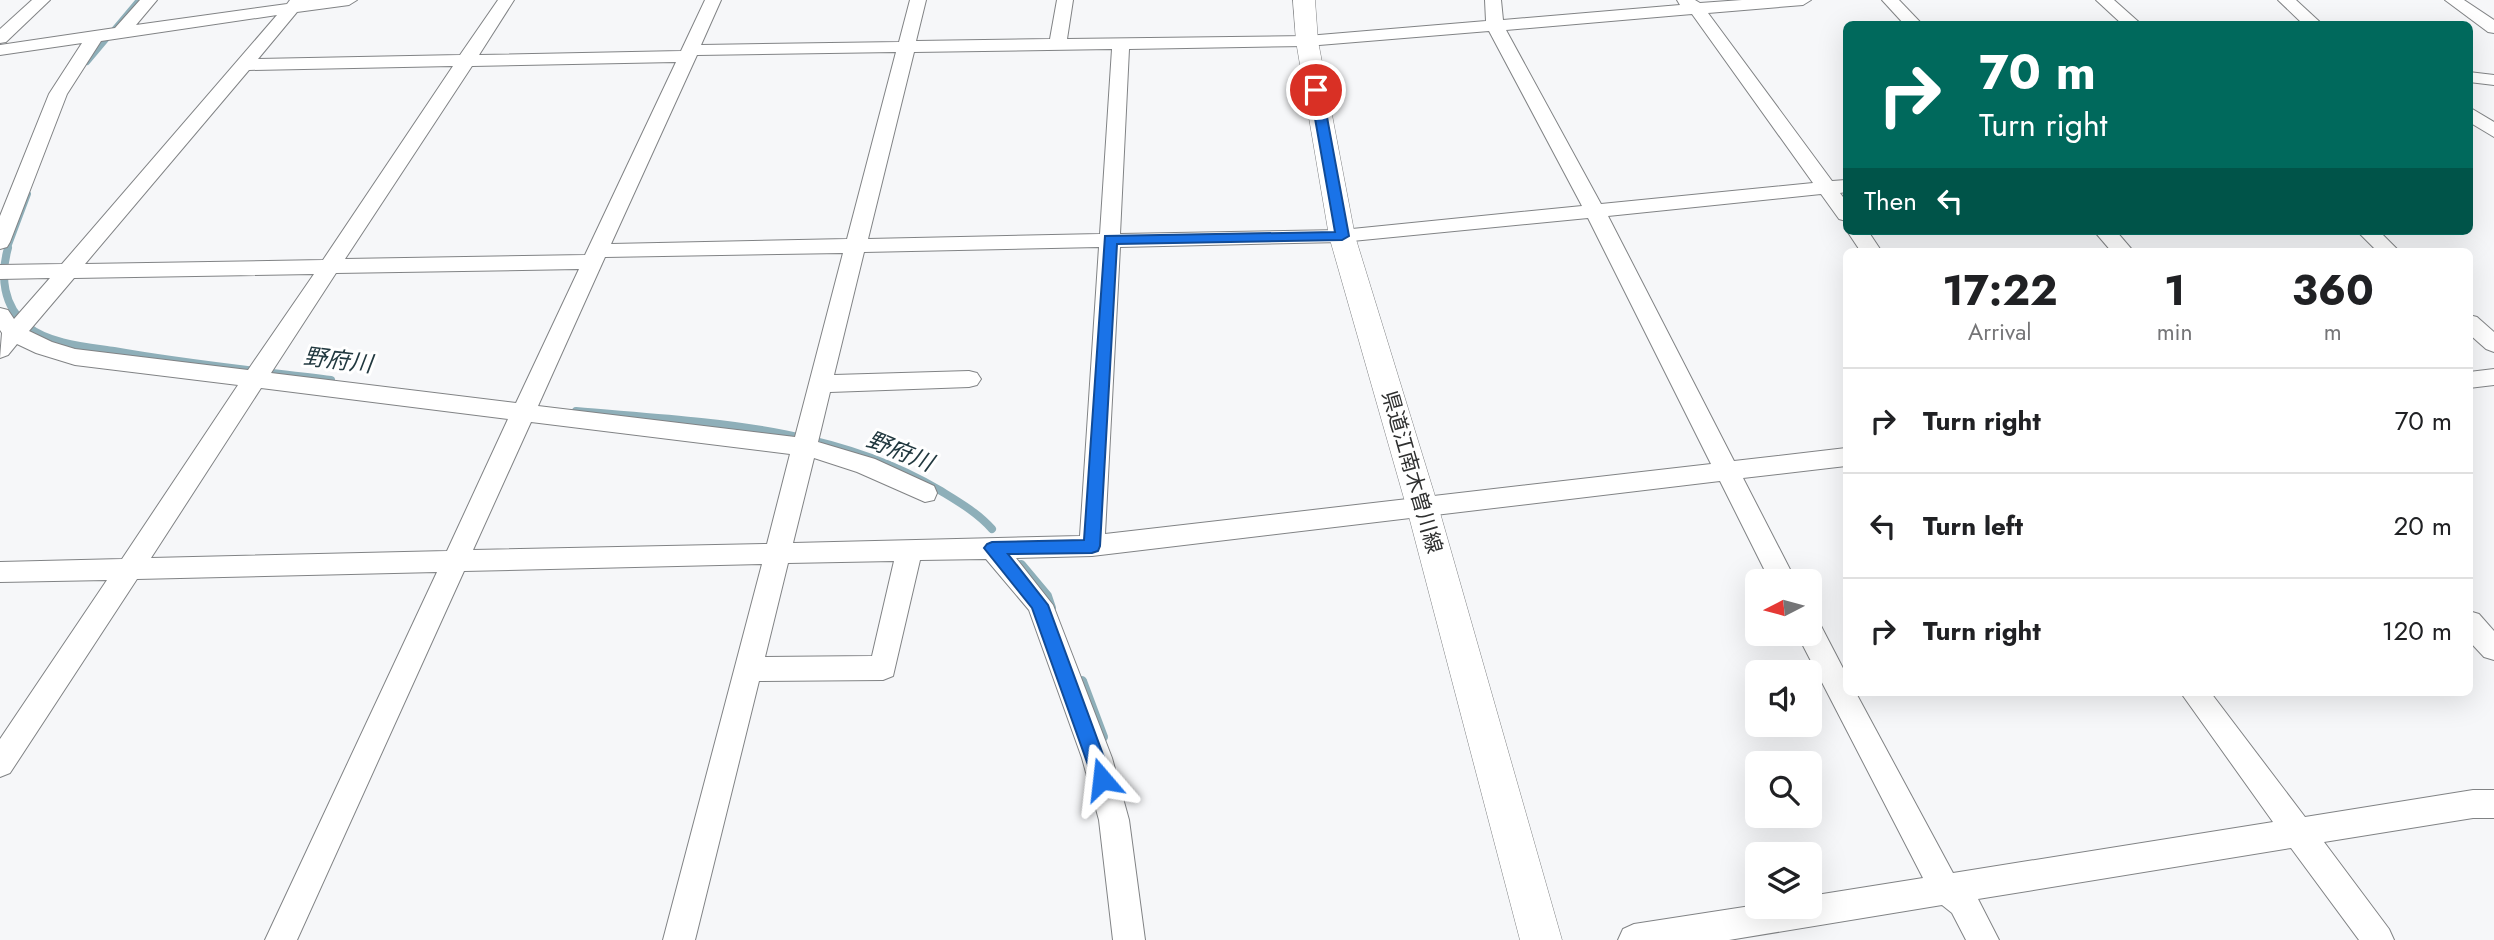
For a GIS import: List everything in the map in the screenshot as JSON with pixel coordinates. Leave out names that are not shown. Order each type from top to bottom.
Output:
[{"type":"main road","name":"県道江南木曽川線","points":[[1304,0],[1307,41],[1342,236],[1423,509],[1541,940]]},
{"type":"street","points":[[0,38],[9,22],[42,0]]},
{"type":"street","points":[[0,242],[58,94],[108,36],[149,0]]},
{"type":"street","points":[[0,50],[108,36],[296,4],[349,0]]},
{"type":"street","points":[[0,764],[506,0]]},
{"type":"street","points":[[281,940],[713,0]]},
{"type":"street","points":[[679,940],[918,0]]},
{"type":"street","points":[[1058,44],[1065,0]]},
{"type":"street","points":[[1493,0],[1495,26],[1595,211],[1777,569]]},
{"type":"street","points":[[245,65],[907,47],[1307,41],[1495,26],[1690,5],[1803,0]]},
{"type":"street","points":[[1890,0],[1910,21]]},
{"type":"street","points":[[2104,0],[2128,21]]},
{"type":"street","points":[[2286,0],[2310,21]]},
{"type":"street","points":[[2453,0],[2494,28]]},
{"type":"street","points":[[296,4],[69,271],[13,329],[53,353],[75,357],[258,374],[805,440],[881,471],[925,494]]},
{"type":"street","points":[[1690,5],[1837,187],[1843,206]]},
{"type":"street","points":[[1092,546],[1121,43]]},
{"type":"street","points":[[2473,77],[2494,80]]},
{"type":"street","points":[[5,272],[331,266],[1110,239],[1342,236],[1837,187]]},
{"type":"street","points":[[2108,235],[2120,248]]},
{"type":"street","points":[[2371,235],[2386,248]]},
{"type":"street","points":[[2473,326],[2494,344]]},
{"type":"street","points":[[2473,380],[2494,377]]},
{"type":"street","points":[[821,384],[969,379]]},
{"type":"street","points":[[0,572],[1092,546],[1843,457]]},
{"type":"street","points":[[992,548],[1040,605],[1087,732],[1114,820],[1129,940]]},
{"type":"street","points":[[748,668],[883,668],[909,550]]},
{"type":"street","points":[[2473,626],[2494,649]]},
{"type":"street","points":[[1817,646],[1843,695]]},
{"type":"street","points":[[1844,696],[1944,888],[1963,902],[1983,940]]},
{"type":"street","points":[[2197,696],[2378,940]]},
{"type":"street","points":[[1634,940],[2473,804],[2494,804]]},
{"type":"waterway","name":"野府川","points":[[87,62],[139,0]]},
{"type":"waterway","name":"野府川","points":[[7,250],[28,194]]},
{"type":"waterway","name":"野府川","points":[[8,248],[4,269],[8,300],[27,326],[46,337],[80,346],[168,360],[331,380]]},
{"type":"waterway","name":"野府川","points":[[576,411],[764,430],[855,452],[899,469],[941,491],[992,529]]},
{"type":"waterway","name":"野府川","points":[[1021,565],[1047,596],[1051,608]]},
{"type":"waterway","name":"野府川","points":[[1082,681],[1103,737]]},
{"type":"route","points":[[1102,779],[1097,758],[1040,605],[992,548],[1092,546],[1110,239],[1342,236],[1316,90]]}]
